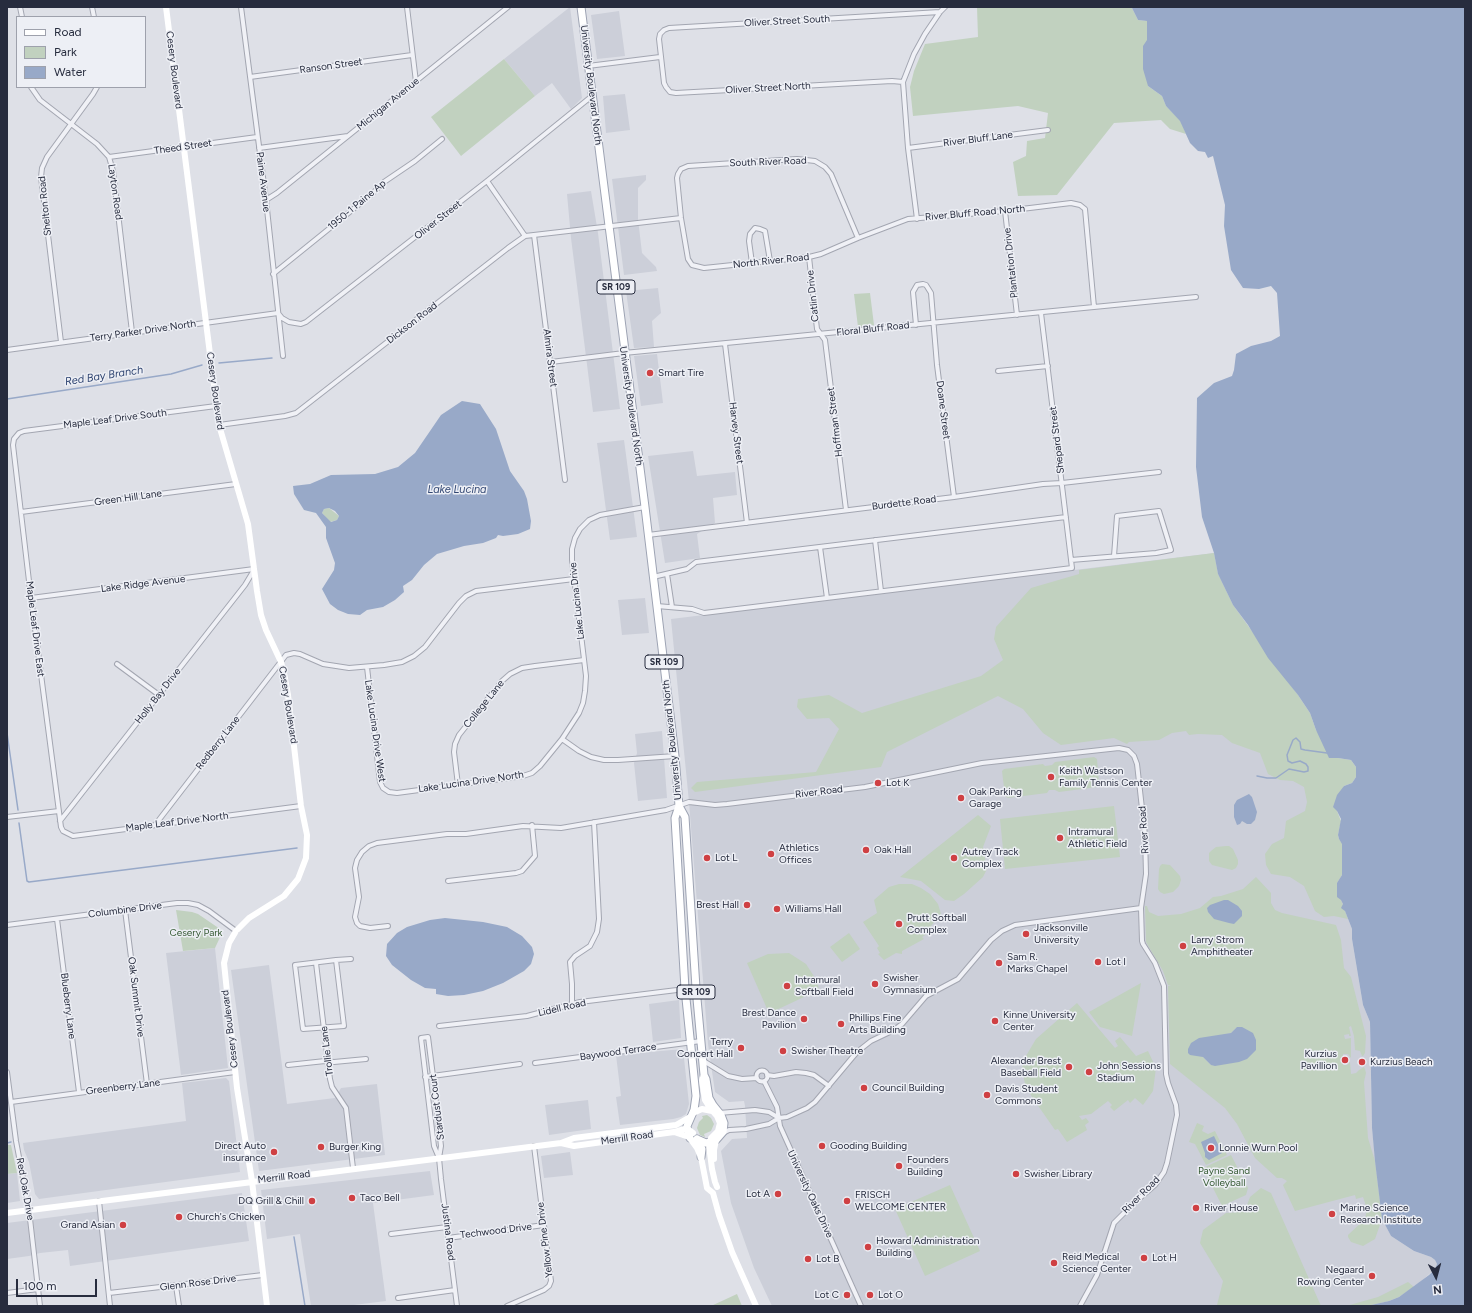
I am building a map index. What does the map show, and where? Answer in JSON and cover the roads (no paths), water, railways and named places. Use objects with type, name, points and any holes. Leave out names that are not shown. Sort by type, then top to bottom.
[{"type":"main road","name":"Cesery Boulevard","points":[[166,7],[219,425],[248,524],[256,591],[261,615],[266,630],[281,662],[288,695],[307,847],[306,858],[298,879],[284,896],[250,918],[236,931],[229,943],[224,963],[235,1072],[252,1181],[267,1306]]},
{"type":"main road","name":"University Boulevard North","points":[[581,7],[624,353],[645,507],[675,756],[679,806],[675,818],[685,989],[696,1096],[698,1100],[694,1113]]},
{"type":"main road","name":"University Boulevard North","points":[[679,806],[685,817],[702,1060],[709,1098],[716,1112],[724,1123],[722,1133]]},
{"type":"main road","points":[[680,904],[690,904]]},
{"type":"main road","points":[[694,1113],[706,1109],[716,1112]]},
{"type":"main road","name":"SR 109","points":[[713,1141],[711,1138],[717,1133],[720,1126],[716,1112]]},
{"type":"main road","name":"Merrill Road","points":[[7,1213],[353,1168],[561,1143],[574,1138],[673,1125],[681,1123],[694,1113]]},
{"type":"main road","name":"SR 109","points":[[692,1135],[692,1123],[698,1114],[694,1113],[688,1124],[692,1135],[702,1149],[701,1157],[707,1188],[713,1193],[717,1210],[732,1252],[756,1306]]},
{"type":"main road","name":"Merrill Road","points":[[561,1143],[574,1146],[674,1132],[692,1135]]},
{"type":"main road","points":[[692,1135],[703,1142],[713,1141],[722,1133]]},
{"type":"main road","points":[[713,1141],[712,1169],[717,1187],[713,1193]]},
{"type":"street","name":"Paine Avenue","points":[[242,7],[266,200],[283,356]]},
{"type":"street","points":[[407,7],[416,82]]},
{"type":"street","name":"Michigan Avenue","points":[[266,200],[416,82],[508,7]]},
{"type":"street","name":"River Bluff Road North","points":[[945,7],[925,34],[914,54],[903,82],[908,148],[917,219],[1071,203],[1080,205],[1085,209],[1094,307]]},
{"type":"street","name":"Oliver Street South","points":[[660,57],[660,34],[669,28],[940,12]]},
{"type":"street","name":"Ranson Street","points":[[250,77],[412,55]]},
{"type":"street","points":[[588,66],[660,57]]},
{"type":"street","name":"Oliver Street North","points":[[660,57],[666,88],[670,92],[676,93],[892,81],[903,82]]},
{"type":"street","name":"Layton Road","points":[[32,88],[40,100],[98,144],[109,157],[113,171],[132,332]]},
{"type":"street","name":"Shelton Road","points":[[61,342],[41,177],[42,168],[47,157],[96,88]]},
{"type":"street","name":"Oliver Street","points":[[278,312],[282,318],[289,322],[301,324],[306,322],[487,181],[592,95]]},
{"type":"street","name":"River Bluff Lane","points":[[908,148],[1048,130]]},
{"type":"street","points":[[259,148],[348,136]]},
{"type":"street","name":"Theed Street","points":[[109,157],[257,137]]},
{"type":"street","name":"1950-1 Paine Ap","points":[[274,274],[372,194],[384,182],[415,161],[442,139]]},
{"type":"street","name":"South River Road","points":[[681,218],[677,178],[681,170],[688,166],[806,160],[816,161],[825,167],[831,174],[858,238]]},
{"type":"street","points":[[487,181],[525,236]]},
{"type":"street","name":"Plantation Drive","points":[[1005,211],[1017,315]]},
{"type":"street","name":"Dickson Road","points":[[219,425],[285,416],[296,413],[525,236],[681,218]]},
{"type":"street","name":"North River Road","points":[[681,218],[688,259],[692,265],[704,268],[809,257],[821,254],[858,238],[908,220],[917,219]]},
{"type":"street","points":[[752,263],[749,241],[750,234],[755,228],[765,231],[770,261]]},
{"type":"street","name":"Almira Street","points":[[534,235],[565,480]]},
{"type":"street","name":"Catlin Drive","points":[[809,257],[816,329],[821,334]]},
{"type":"street","name":"Doane Street","points":[[916,325],[913,292],[917,285],[920,284],[926,286],[931,293],[933,323],[954,497]]},
{"type":"street","name":"Floral Bluff Road","points":[[551,362],[624,353],[1196,297]]},
{"type":"street","name":"Terry Parker Drive North","points":[[7,350],[278,312]]},
{"type":"street","name":"Shepard Street","points":[[881,591],[1072,568],[1041,313]]},
{"type":"street","name":"Hoffman Street","points":[[821,334],[825,340],[846,510]]},
{"type":"street","name":"Harvey Street","points":[[725,344],[747,523]]},
{"type":"street","points":[[998,371],[1048,366]]},
{"type":"street","name":"Maple Leaf Drive South","points":[[15,436],[24,431],[216,406]]},
{"type":"street","name":"Maple Leaf Drive East","points":[[15,436],[13,445],[60,821]]},
{"type":"street","name":"Burdette Road","points":[[648,535],[954,497],[1043,484],[1159,472]]},
{"type":"street","name":"Green Hill Lane","points":[[21,512],[236,484]]},
{"type":"street","name":"Lake Lucina Drive","points":[[562,739],[583,703],[586,676],[574,579],[572,549],[575,538],[580,528],[589,520],[600,515],[645,507]]},
{"type":"street","points":[[1071,560],[1156,553],[1171,550],[1159,511],[1117,516],[1114,556]]},
{"type":"street","points":[[653,577],[687,569],[696,562],[1066,517]]},
{"type":"street","points":[[657,606],[692,609],[704,613],[881,591],[875,540]]},
{"type":"street","points":[[820,547],[827,598]]},
{"type":"street","name":"Lake Ridge Avenue","points":[[31,598],[254,569]]},
{"type":"street","name":"Holly Bay Drive","points":[[60,821],[159,696],[245,584],[254,569]]},
{"type":"street","points":[[668,574],[672,607]]},
{"type":"street","points":[[281,662],[286,655],[294,653],[334,667],[367,667],[402,662],[414,656],[425,647],[458,603],[466,596],[476,591],[574,579]]},
{"type":"street","name":"College Lane","points":[[458,785],[454,744],[459,735],[502,681],[510,674],[522,668],[584,660]]},
{"type":"street","name":"Redberry Lane","points":[[155,825],[281,662]]},
{"type":"street","points":[[117,664],[159,696]]},
{"type":"street","name":"Lake Lucina Drive West","points":[[367,667],[380,782],[383,788],[389,792]]},
{"type":"street","points":[[562,739],[579,751],[591,757],[604,760],[675,756]]},
{"type":"street","name":"Lake Lucina Drive North","points":[[389,792],[397,793],[523,776],[532,773],[540,766],[562,739]]},
{"type":"street","name":"River Road","points":[[388,926],[370,928],[360,926],[356,923],[354,917],[358,897],[355,868],[362,852],[369,846],[377,843],[532,825],[561,828],[666,810],[690,802],[715,805],[727,804],[865,787],[982,763],[1122,748],[1130,752],[1135,758],[1142,799],[1146,870],[1141,908],[1143,944],[1155,962],[1164,986],[1166,1074],[1176,1105],[1174,1132],[1164,1172],[1155,1184],[1114,1223],[1097,1275],[1080,1306]]},
{"type":"street","name":"Maple Leaf Drive North","points":[[60,821],[63,831],[73,836],[302,806]]},
{"type":"street","points":[[7,817],[59,811]]},
{"type":"street","points":[[572,1004],[570,962],[575,956],[590,946],[597,932],[599,919],[594,822]]},
{"type":"street","points":[[448,881],[516,874],[522,871],[536,856],[532,825]]},
{"type":"street","name":"Columbine Drive","points":[[7,925],[177,903],[188,903],[209,911],[236,931]]},
{"type":"street","points":[[722,1133],[729,1130],[759,1127],[769,1124],[778,1118],[786,1117],[807,1108],[815,1102],[863,1047],[902,1024],[926,996],[958,979],[990,940],[1002,931],[1015,925],[1141,908]]},
{"type":"street","name":"Oak Summit Drive","points":[[125,910],[147,1084]]},
{"type":"street","name":"Blueberry Lane","points":[[57,919],[79,1092]]},
{"type":"street","points":[[336,960],[344,1026],[303,1029],[295,965],[316,962],[336,960],[352,959]]},
{"type":"street","name":"Trollie Lane","points":[[316,962],[332,1087],[342,1099],[346,1108],[353,1168]]},
{"type":"street","name":"Lidell Road","points":[[439,1026],[527,1016],[572,1004],[685,989]]},
{"type":"street","name":"Stardust Court","points":[[428,1037],[441,1146],[439,1158],[434,1146],[421,1038],[428,1037]]},
{"type":"street","name":"Baywood Terrace","points":[[535,1063],[701,1041]]},
{"type":"street","points":[[288,1065],[366,1059]]},
{"type":"street","points":[[702,1060],[728,1076],[742,1079],[757,1078],[759,1081],[764,1081],[767,1075]]},
{"type":"street","points":[[425,1077],[520,1064]]},
{"type":"street","points":[[757,1078],[757,1074],[761,1070],[766,1072],[767,1075],[774,1076],[796,1072],[806,1073],[814,1075],[829,1086]]},
{"type":"street","name":"Red Oak Drive","points":[[7,1072],[16,1141],[29,1210],[40,1306]]},
{"type":"street","name":"Greenberry Lane","points":[[11,1102],[235,1072]]},
{"type":"street","name":"University Oaks Drive","points":[[764,1081],[777,1107],[780,1126],[861,1306]]},
{"type":"street","points":[[716,1112],[755,1110],[769,1112],[778,1118]]},
{"type":"street","name":"Yellow Pine Drive","points":[[507,1306],[544,1290],[549,1286],[551,1276],[534,1146]]},
{"type":"street","name":"Justina Road","points":[[439,1158],[457,1306]]},
{"type":"street","points":[[99,1201],[110,1306]]},
{"type":"street","name":"Techwood Drive","points":[[448,1238],[544,1225]]},
{"type":"street","name":"Techwood Drive","points":[[390,1234],[447,1227]]},
{"type":"street","name":"Glenn Rose Drive","points":[[109,1293],[263,1275]]},
{"type":"street","points":[[176,1286],[179,1306]]},
{"type":"street","points":[[7,1293],[38,1289]]},
{"type":"street","points":[[398,1298],[455,1290]]},
{"type":"water","points":[[1465,7],[1465,1306],[1367,1306],[1399,1297],[1429,1275],[1435,1269],[1437,1264],[1431,1257],[1414,1251],[1391,1236],[1382,1219],[1372,1128],[1370,1022],[1363,1005],[1352,939],[1352,929],[1345,911],[1341,908],[1343,904],[1337,897],[1337,883],[1342,875],[1342,844],[1338,835],[1341,819],[1333,807],[1337,795],[1344,786],[1352,783],[1356,777],[1356,767],[1351,760],[1329,758],[1310,713],[1298,695],[1268,658],[1248,625],[1233,605],[1218,574],[1214,553],[1202,517],[1196,467],[1197,398],[1214,383],[1232,376],[1236,354],[1251,346],[1271,341],[1280,336],[1277,293],[1271,286],[1259,289],[1243,288],[1231,270],[1224,226],[1225,205],[1213,156],[1208,158],[1205,152],[1198,151],[1190,143],[1180,121],[1166,106],[1162,96],[1148,86],[1143,69],[1143,46],[1147,40],[1147,21],[1138,20],[1132,8]]},
{"type":"water","name":"Lake Lucina","points":[[462,401],[480,404],[496,429],[510,471],[524,491],[531,521],[530,529],[518,534],[503,536],[498,535],[496,538],[483,543],[464,546],[437,554],[424,565],[412,580],[403,586],[404,592],[395,600],[383,607],[367,610],[360,615],[348,614],[338,610],[330,604],[322,589],[334,570],[335,563],[326,538],[326,527],[316,513],[304,510],[294,494],[293,486],[310,484],[331,475],[375,474],[398,467],[415,453],[441,415]],"holes":[[[329,508],[335,511],[339,516],[337,520],[331,522],[322,513],[324,509]]]},
{"type":"water","points":[[1249,794],[1252,797],[1257,812],[1255,820],[1251,824],[1247,824],[1242,821],[1237,825],[1234,817],[1234,805],[1237,800]]},
{"type":"water","points":[[1228,900],[1238,906],[1242,911],[1242,916],[1234,924],[1214,919],[1208,912],[1207,908],[1210,905]]},
{"type":"water","points":[[445,918],[483,922],[507,927],[522,936],[532,947],[534,954],[531,964],[524,971],[503,983],[483,991],[464,995],[448,996],[436,994],[436,989],[425,988],[411,980],[392,965],[386,956],[387,944],[397,933],[407,927],[430,920]]},
{"type":"water","points":[[1237,1027],[1242,1027],[1253,1033],[1256,1040],[1256,1050],[1247,1059],[1239,1062],[1215,1066],[1211,1065],[1203,1057],[1190,1055],[1188,1053],[1191,1043],[1199,1038],[1231,1033]]},
{"type":"water","name":"Lonnie Wurn Pool","points":[[1214,1136],[1222,1153],[1209,1160],[1205,1157],[1201,1142]]},
{"type":"waterway","points":[[219,363],[272,358]]},
{"type":"waterway","name":"Red Bay Branch","points":[[7,399],[171,374],[202,365]]},
{"type":"waterway","points":[[7,733],[18,810]]},
{"type":"waterway","points":[[1257,776],[1276,778],[1289,769],[1304,772],[1308,771],[1306,764],[1300,761],[1292,763],[1288,761],[1287,755],[1293,740],[1296,738],[1300,742],[1301,749],[1327,753]]},
{"type":"waterway","points":[[19,823],[27,881],[29,882],[297,848]]},
{"type":"waterway","points":[[7,1143],[11,1142]]},
{"type":"waterway","points":[[294,1237],[305,1306]]},
{"type":"place","name":"Smart Tire","points":[[650,373]]},
{"type":"place","name":"Keith Wastson Family Tennis Center","points":[[1051,777]]},
{"type":"place","name":"Lot K","points":[[878,783]]},
{"type":"place","name":"Oak Parking Garage","points":[[961,798]]},
{"type":"place","name":"Intramural Athletic Field","points":[[1060,838]]},
{"type":"place","name":"Oak Hall","points":[[866,850]]},
{"type":"place","name":"Athletics Offices","points":[[771,854]]},
{"type":"place","name":"Lot L","points":[[707,858]]},
{"type":"place","name":"Autrey Track Complex","points":[[954,858]]},
{"type":"place","name":"Brest Hall","points":[[747,905]]},
{"type":"place","name":"Williams Hall","points":[[777,909]]},
{"type":"place","name":"Prutt Softball Complex","points":[[899,924]]},
{"type":"place","name":"Jacksonville University","points":[[1026,934]]},
{"type":"place","name":"Larry Strom Amphitheater","points":[[1183,946]]},
{"type":"place","name":"Lot I","points":[[1098,962]]},
{"type":"place","name":"Sam R. Marks Chapel","points":[[999,963]]},
{"type":"place","name":"Swisher Gymnasium","points":[[875,984]]},
{"type":"place","name":"Intramural Softball Field","points":[[787,986]]},
{"type":"place","name":"Brest Dance Pavilion","points":[[804,1019]]},
{"type":"place","name":"Kinne University Center","points":[[995,1021]]},
{"type":"place","name":"Phillips Fine Arts Building","points":[[841,1024]]},
{"type":"place","name":"Terry Concert Hall","points":[[741,1048]]},
{"type":"place","name":"Swisher Theatre","points":[[783,1051]]},
{"type":"place","name":"Kurzius Pavillion","points":[[1345,1060]]},
{"type":"place","name":"Kurzius Beach","points":[[1362,1062]]},
{"type":"place","name":"Alexander Brest Baseball Field","points":[[1069,1067]]},
{"type":"place","name":"John Sessions Stadium","points":[[1089,1072]]},
{"type":"place","name":"Council Building","points":[[864,1088]]},
{"type":"place","name":"Davis Student Commons","points":[[987,1095]]},
{"type":"place","name":"Gooding Building","points":[[822,1146]]},
{"type":"place","name":"Burger King","points":[[321,1147]]},
{"type":"place","name":"Lonnie Wurn Pool","points":[[1211,1148]]},
{"type":"place","name":"Direct Auto insurance","points":[[274,1152]]},
{"type":"place","name":"Founders Building","points":[[899,1166]]},
{"type":"place","name":"Swisher Library","points":[[1016,1174]]},
{"type":"place","name":"Lot A","points":[[778,1194]]},
{"type":"place","name":"Taco Bell","points":[[352,1198]]},
{"type":"place","name":"DQ Grill & Chill","points":[[312,1201]]},
{"type":"place","name":"FRISCH WELCOME CENTER","points":[[847,1201]]},
{"type":"place","name":"River House","points":[[1196,1208]]},
{"type":"place","name":"Marine Science Research Institute","points":[[1332,1214]]},
{"type":"place","name":"Church's Chicken","points":[[179,1217]]},
{"type":"place","name":"Grand Asian","points":[[123,1225]]},
{"type":"place","name":"Howard Administration Building","points":[[868,1247]]},
{"type":"place","name":"Lot H","points":[[1144,1258]]},
{"type":"place","name":"Lot B","points":[[808,1259]]},
{"type":"place","name":"Reid Medical Science Center","points":[[1054,1263]]},
{"type":"place","name":"Negaard Rowing Center","points":[[1372,1276]]},
{"type":"place","name":"Lot C","points":[[847,1295]]},
{"type":"place","name":"Lot O","points":[[870,1295]]},
{"type":"park label","name":"Cesery Park","points":[[196,933]]},
{"type":"park label","name":"Payne Sand Volleyball","points":[[1224,1176]]}]
